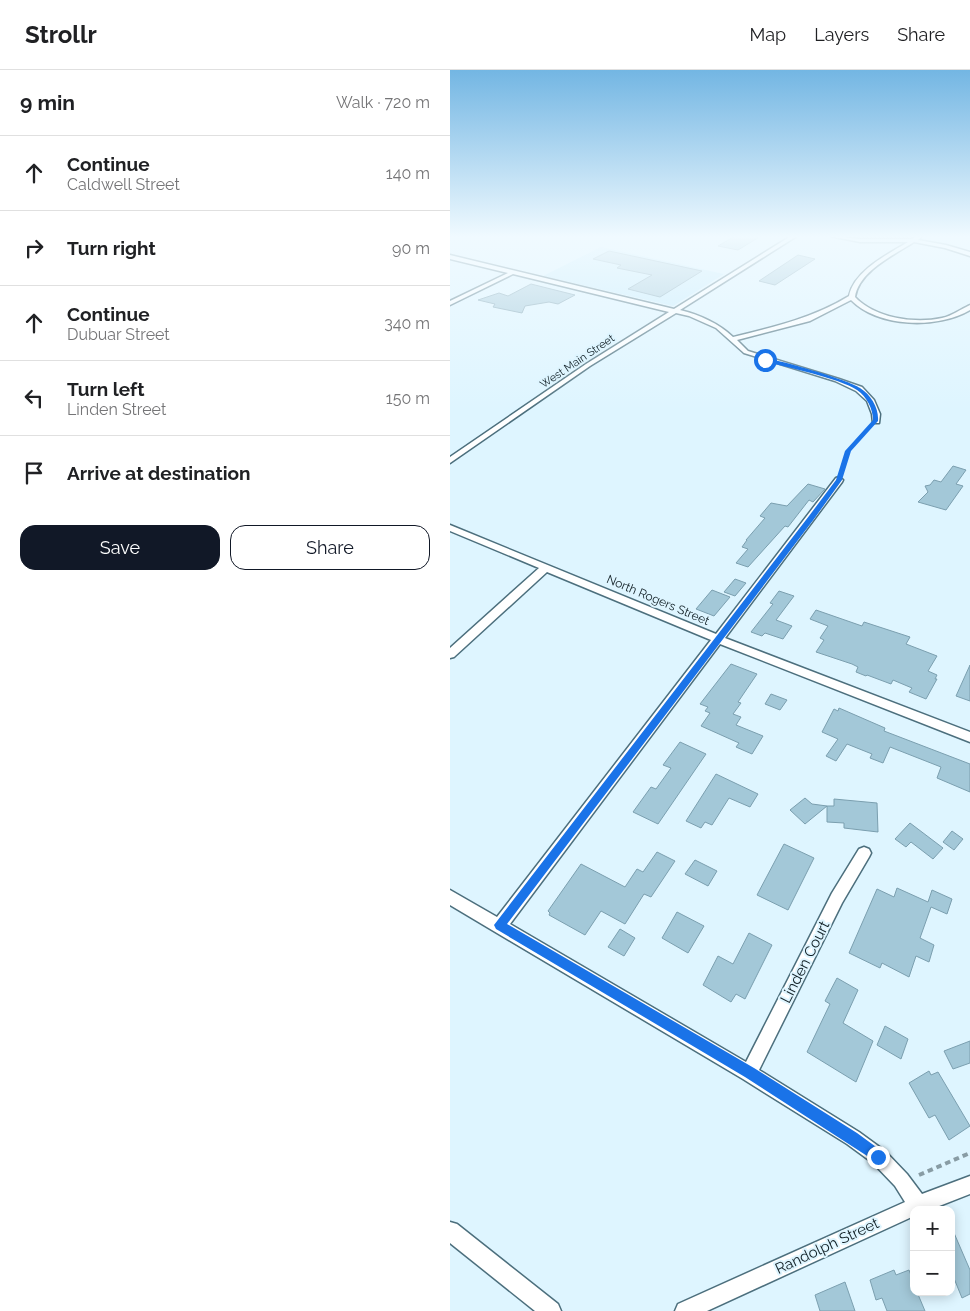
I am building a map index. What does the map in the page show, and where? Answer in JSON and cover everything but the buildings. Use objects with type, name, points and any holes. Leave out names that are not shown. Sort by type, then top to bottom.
[{"type":"street","points":[[450,303],[468,294]]},
{"type":"street","points":[[604,294],[691,315],[713,324],[739,348],[758,357],[837,380],[859,389],[870,400],[876,414],[876,421]]},
{"type":"street","name":"West Main Street","points":[[450,461],[588,365],[702,294]]},
{"type":"street","points":[[852,294],[852,297],[857,303],[871,312],[910,320],[940,320],[970,308]]},
{"type":"street","points":[[731,340],[802,323],[852,297]]},
{"type":"street","points":[[500,925],[839,480]]},
{"type":"street","name":"North Rogers Street","points":[[450,528],[718,639],[970,737]]},
{"type":"street","points":[[450,654],[546,567]]},
{"type":"street","name":"Linden Court","points":[[750,1073],[837,898],[864,853]]},
{"type":"street","points":[[450,897],[750,1073],[852,1138],[878,1157],[901,1180],[918,1205]]},
{"type":"street","name":"Randolph Street","points":[[685,1311],[918,1205],[970,1185]]},
{"type":"street","points":[[450,1231],[551,1311]]},
{"type":"path","points":[[839,480],[848,451],[876,421]]},
{"type":"path","points":[[919,1175],[970,1153]]},
{"type":"shaded area","points":[[621,294],[692,294],[673,306]]},
{"type":"route","points":[[765,360],[837,380],[859,389],[870,400],[876,414],[876,421],[848,451],[841,468],[839,480],[811,518],[500,925],[750,1073],[852,1138],[878,1157]]}]
